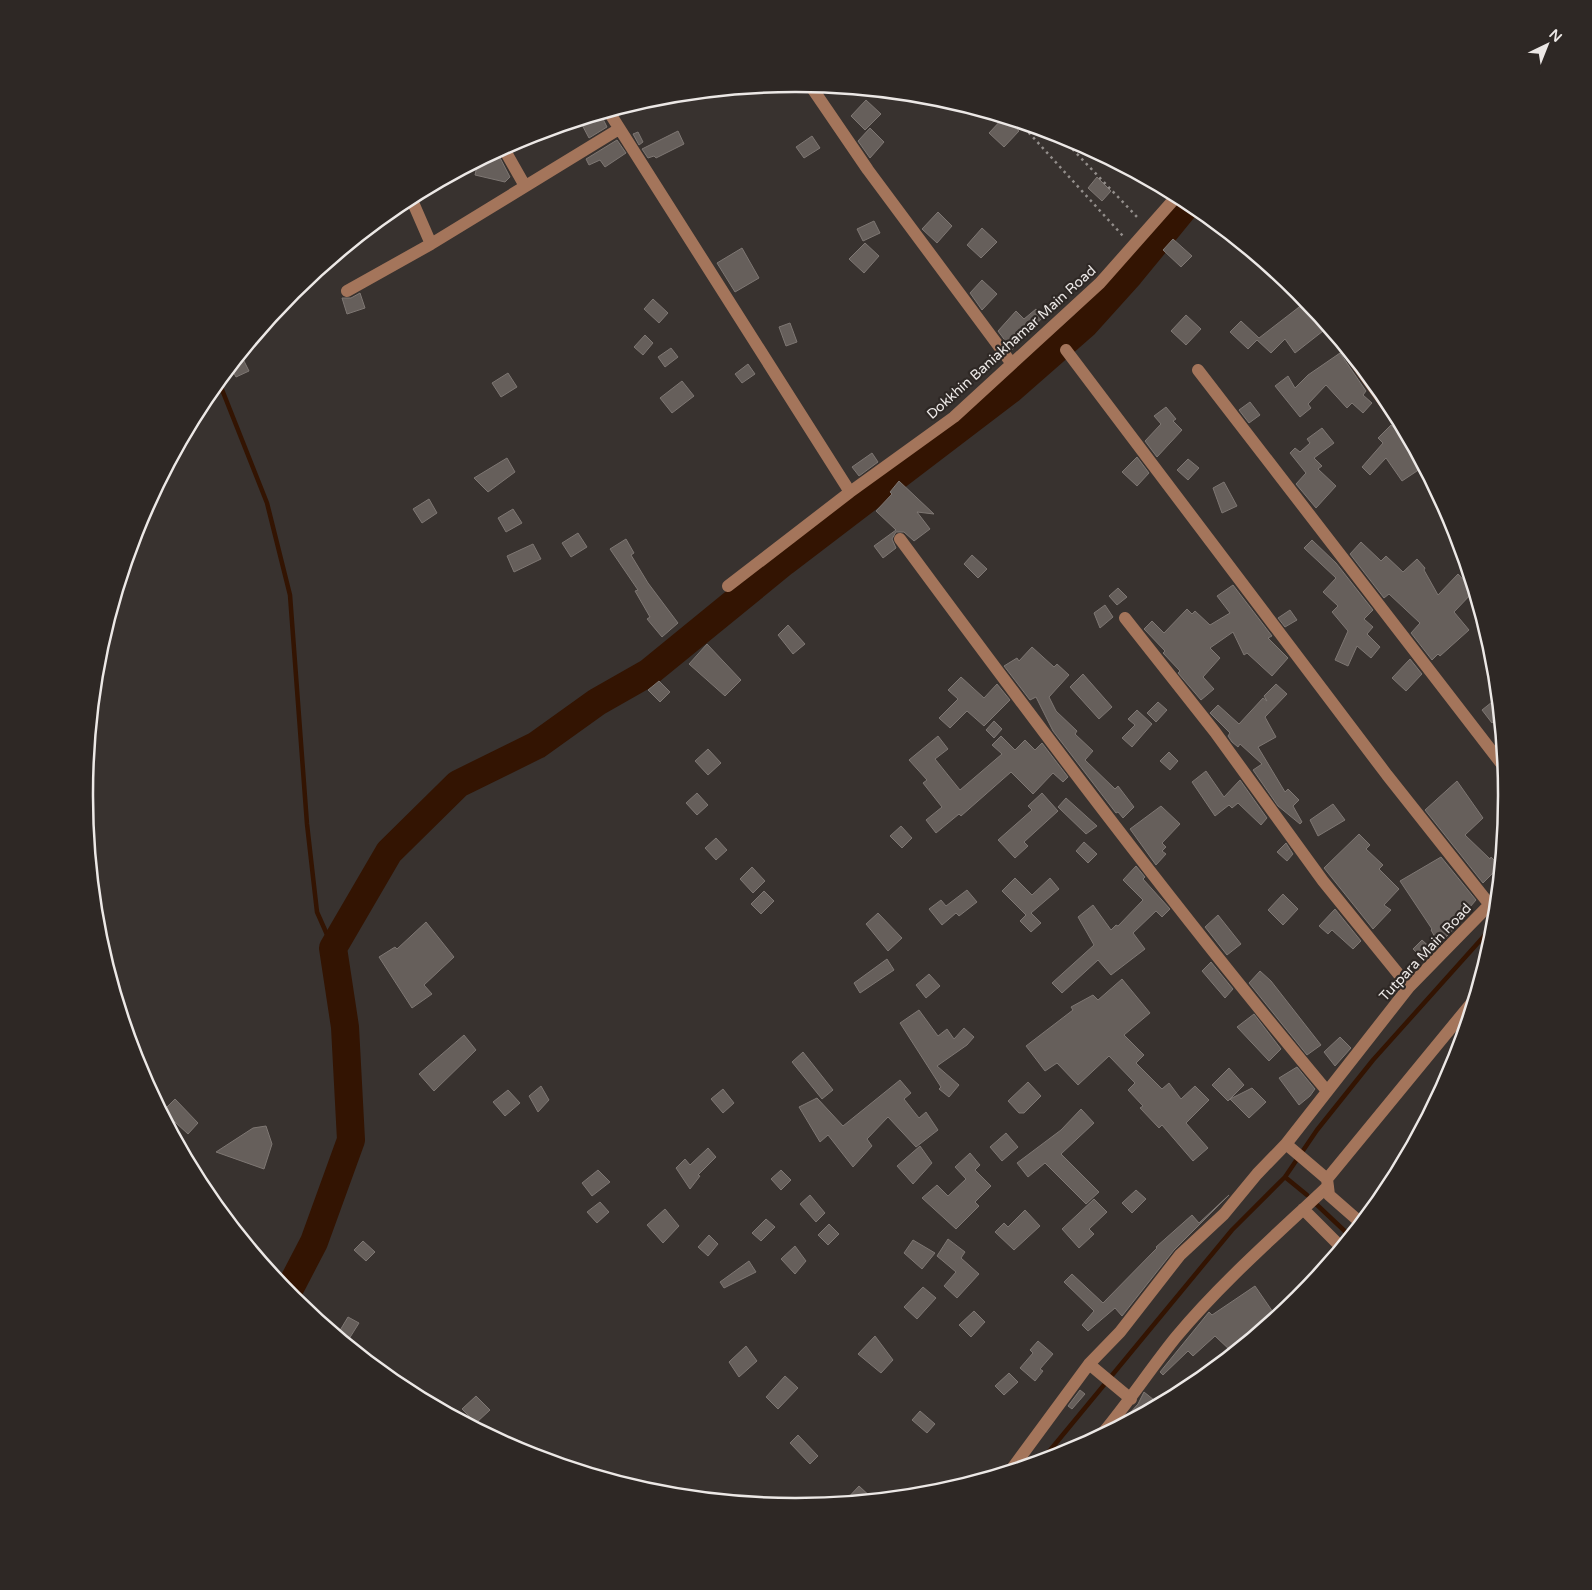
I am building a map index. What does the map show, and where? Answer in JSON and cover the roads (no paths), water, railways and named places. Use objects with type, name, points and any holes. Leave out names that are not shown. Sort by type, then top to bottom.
[{"type":"street","points":[[815,93],[868,170],[1012,364]]},
{"type":"street","points":[[612,117],[850,492]]},
{"type":"street","points":[[348,291],[431,244],[619,129]]},
{"type":"street","points":[[507,155],[525,186]]},
{"type":"street","name":"Dokkhin Baniakhamar Main Road","points":[[728,586],[850,492],[954,417],[1100,283],[1171,202]]},
{"type":"street","points":[[414,206],[431,244]]},
{"type":"street","points":[[1066,350],[1387,775],[1490,897]]},
{"type":"street","points":[[1198,370],[1497,757]]},
{"type":"street","points":[[900,539],[1138,856],[1246,995],[1327,1091]]},
{"type":"street","points":[[1125,618],[1215,732],[1323,881],[1409,987]]},
{"type":"street","name":"Tutpara Main Road","points":[[1017,1462],[1089,1364],[1120,1332],[1180,1255],[1224,1214],[1256,1174],[1286,1144],[1409,987],[1489,906]]},
{"type":"street","points":[[1112,1423],[1176,1337],[1239,1269],[1304,1209],[1327,1183],[1464,1013]]},
{"type":"street","points":[[1286,1144],[1327,1183],[1329,1195],[1356,1219]]},
{"type":"street","points":[[1304,1209],[1337,1243]]},
{"type":"street","points":[[1089,1364],[1131,1399]]},
{"type":"waterway","points":[[292,1284],[314,1242],[351,1140],[345,1027],[333,948],[389,852],[458,784],[537,745],[597,702],[648,673],[784,562],[1011,389],[1084,325],[1130,274],[1183,209]]},
{"type":"waterway","points":[[222,390],[267,503],[290,595],[307,824],[317,912],[333,948]]},
{"type":"waterway","points":[[1051,1449],[1232,1230],[1285,1177],[1317,1130],[1373,1060],[1484,936]]},
{"type":"waterway","points":[[1285,1177],[1307,1195]]},
{"type":"waterway","points":[[1316,1204],[1346,1232]]}]
